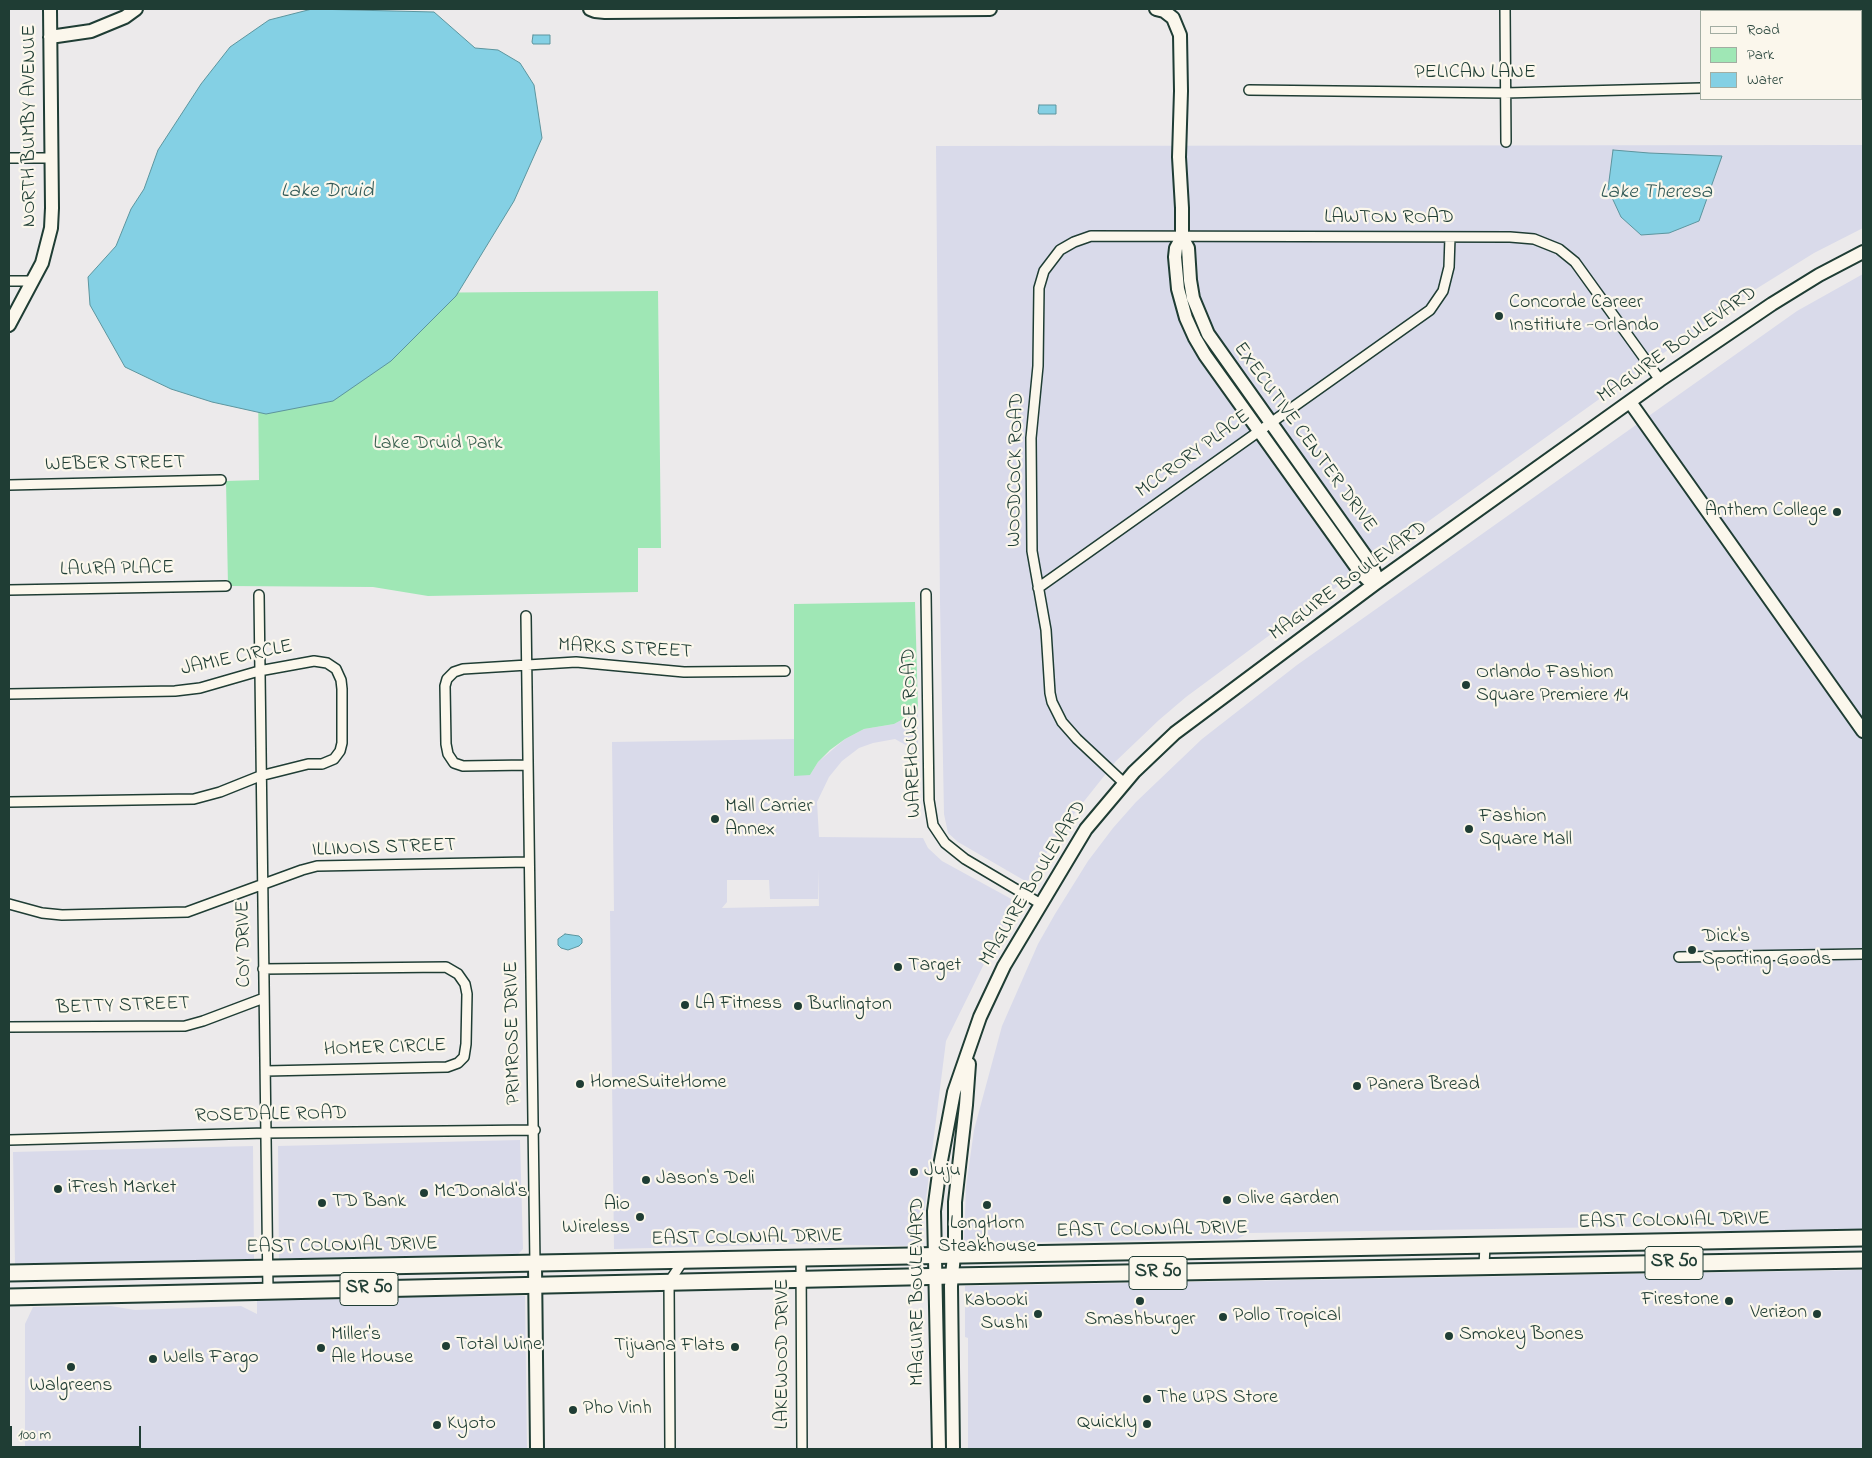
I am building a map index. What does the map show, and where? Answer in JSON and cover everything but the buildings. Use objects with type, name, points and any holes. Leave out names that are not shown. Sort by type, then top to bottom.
[{"type":"highway","name":"EAST COLONIAL DRIVE","points":[[9,1273],[1863,1238]]},
{"type":"highway","points":[[1251,1271],[1268,1259],[1317,1256],[1330,1247]]},
{"type":"highway","points":[[1114,1273],[1127,1264],[1238,1262],[1256,1249]]},
{"type":"highway","name":"EAST COLONIAL DRIVE","points":[[9,1298],[936,1276],[1863,1260]]},
{"type":"street","name":"NORTH BUMBY AVENUE","points":[[9,325],[42,263],[51,228],[50,9]]},
{"type":"street","points":[[50,37],[91,31],[125,17],[136,9]]},
{"type":"street","points":[[590,9],[605,12],[990,9]]},
{"type":"street","name":"EXECUTIVE CENTER DRIVE","points":[[1156,9],[1164,11],[1173,18],[1180,35],[1179,157],[1182,237],[1176,248],[1176,277],[1179,296],[1189,325],[1205,355],[1265,427],[1360,572],[1376,584]]},
{"type":"street","points":[[1505,9],[1506,142]]},
{"type":"street","name":"PELICAN LANE","points":[[1249,90],[1506,93],[1700,88]]},
{"type":"street","points":[[9,158],[52,158]]},
{"type":"street","name":"LAWTON ROAD","points":[[1056,254],[1069,244],[1091,236],[1527,238],[1547,243],[1565,253],[1586,276],[1660,380]]},
{"type":"street","name":"MCCRORY PLACE","points":[[1038,588],[1430,310],[1444,291],[1449,267],[1450,237]]},
{"type":"street","name":"MAGUIRE BOULEVARD","points":[[939,1449],[934,1211],[940,1166],[954,1092],[980,1017],[1004,966],[1086,829],[1124,783],[1175,733],[1376,584],[1660,380],[1772,304],[1863,252]]},
{"type":"street","name":"WOODCOCK ROAD","points":[[1056,254],[1044,271],[1039,294],[1038,355],[1031,438],[1030,498],[1032,551],[1046,630],[1050,692],[1052,702],[1062,722],[1077,739],[1124,783]]},
{"type":"street","points":[[9,281],[33,281]]},
{"type":"street","points":[[1630,402],[1863,731]]},
{"type":"street","name":"WEBER STREET","points":[[9,485],[222,480]]},
{"type":"street","name":"LAURA PLACE","points":[[9,590],[226,586]]},
{"type":"street","name":"COY DRIVE","points":[[258,594],[268,1292]]},
{"type":"street","name":"WAREHOUSE ROAD","points":[[926,594],[929,800],[933,825],[945,843],[965,859],[1041,904]]},
{"type":"street","name":"PRIMROSE DRIVE","points":[[526,616],[537,1449]]},
{"type":"street","name":"JAMIE CIRCLE","points":[[9,694],[175,691],[200,688],[259,671],[314,661],[327,663],[336,669],[341,680],[342,743],[340,751],[334,759],[322,764],[308,764],[260,776]]},
{"type":"street","name":"MARKS STREET","points":[[528,765],[463,766],[454,763],[448,754],[446,744],[445,686],[447,678],[454,672],[463,669],[576,662],[684,672],[786,671]]},
{"type":"street","points":[[9,802],[194,799],[220,792],[260,776]]},
{"type":"street","name":"ILLINOIS STREET","points":[[9,904],[42,913],[62,915],[187,912],[317,866],[529,862]]},
{"type":"street","points":[[1679,957],[1863,954]]},
{"type":"street","name":"HOMER CIRCLE","points":[[263,969],[446,968],[458,974],[465,984],[467,994],[464,1056],[458,1063],[447,1068],[266,1071]]},
{"type":"street","name":"BETTY STREET","points":[[9,1028],[185,1026],[264,998]]},
{"type":"street","name":"MAGUIRE BOULEVARD","points":[[953,1449],[952,1276],[955,1202],[966,1105],[969,1049]]},
{"type":"street","name":"ROSEDALE ROAD","points":[[9,1140],[266,1133],[534,1130]]},
{"type":"street","points":[[1484,1266],[1485,1245]]},
{"type":"street","name":"LAKEWOOD DRIVE","points":[[801,1259],[802,1449]]},
{"type":"street","points":[[670,1449],[669,1282],[683,1261]]},
{"type":"shaded area","points":[[1863,145],[1863,228],[1814,253],[1735,302],[1282,626],[1186,697],[1116,761],[1066,824],[1027,882],[958,842],[948,833],[944,814],[940,602],[936,146]]},
{"type":"shaded area","points":[[1863,274],[1863,1228],[1860,1230],[1738,1232],[1673,1226],[1249,1233],[1237,1239],[964,1243],[966,1187],[974,1130],[1002,1026],[1038,944],[1055,914],[1088,861],[1136,802],[1202,739],[1297,665],[1797,311]]},
{"type":"shaded area","points":[[918,711],[918,752],[895,739],[859,748],[842,761],[829,777],[817,802],[819,837],[923,838],[928,848],[942,861],[1015,901],[946,1041],[920,1246],[796,1244],[614,1249],[610,911],[614,911],[612,742],[794,739],[794,775],[810,775],[818,762],[845,739],[864,729],[894,724]],"holes":[[[818,869],[819,906],[722,908],[727,902],[727,880],[769,880],[770,899],[818,899]]]},
{"type":"shaded area","points":[[520,1140],[523,1249],[518,1254],[279,1259],[278,1146]]},
{"type":"shaded area","points":[[253,1146],[254,1259],[15,1264],[13,1152]]},
{"type":"shaded area","points":[[1863,1270],[1863,1449],[968,1449],[968,1338],[965,1337],[965,1286]]},
{"type":"shaded area","points":[[525,1296],[527,1449],[25,1449],[25,1324],[33,1307],[111,1306],[135,1310],[241,1306],[257,1314],[257,1299]]},
{"type":"green space","name":"Lake Druid Park","points":[[658,291],[661,548],[638,548],[638,592],[428,596],[373,587],[228,586],[226,481],[259,480],[257,294]]},
{"type":"green space","points":[[915,602],[918,711],[894,724],[864,729],[830,750],[818,762],[810,775],[794,776],[794,604]]},
{"type":"water","name":"Lake Druid","points":[[312,9],[434,12],[475,48],[498,50],[520,63],[534,85],[542,138],[514,201],[456,296],[391,361],[333,401],[266,414],[212,402],[171,389],[125,367],[90,305],[88,277],[116,246],[131,209],[144,189],[158,150],[201,84],[230,47],[269,20]]},
{"type":"water","points":[[533,35],[550,35],[550,44],[533,44]]},
{"type":"water","points":[[1039,105],[1056,105],[1056,114],[1039,114]]},
{"type":"water","name":"Lake Theresa","points":[[1613,150],[1722,156],[1699,221],[1669,233],[1641,235],[1621,217],[1608,189]]},
{"type":"water","points":[[565,934],[579,936],[582,939],[582,943],[568,950],[561,948],[558,945],[558,939]]},
{"type":"place","name":"Concorde Career Institiute -Orlando","points":[[1499,316]]},
{"type":"place","name":"Anthem College","points":[[1837,512]]},
{"type":"place","name":"Orlando Fashion Square Premiere 14","points":[[1466,685]]},
{"type":"place","name":"Mall Carrier Annex","points":[[715,819]]},
{"type":"place","name":"Fashion Square Mall","points":[[1469,829]]},
{"type":"place","name":"Dick's Sporting Goods","points":[[1692,950]]},
{"type":"place","name":"Target","points":[[898,967]]},
{"type":"place","name":"LA Fitness","points":[[685,1005]]},
{"type":"place","name":"Burlington","points":[[798,1006]]},
{"type":"place","name":"HomeSuiteHome","points":[[580,1084]]},
{"type":"place","name":"Panera Bread","points":[[1357,1086]]},
{"type":"place","name":"Juju","points":[[914,1172]]},
{"type":"place","name":"Jason's Deli","points":[[646,1180]]},
{"type":"place","name":"iFresh Market","points":[[58,1189]]},
{"type":"place","name":"McDonald's","points":[[424,1193]]},
{"type":"place","name":"Olive Garden","points":[[1227,1200]]},
{"type":"place","name":"TD Bank","points":[[322,1203]]},
{"type":"place","name":"LongHorn Steakhouse","points":[[987,1205]]},
{"type":"place","name":"Aio Wireless","points":[[640,1217]]},
{"type":"place","name":"Smashburger","points":[[1140,1301]]},
{"type":"place","name":"Firestone","points":[[1729,1301]]},
{"type":"place","name":"Kabooki Sushi","points":[[1038,1314]]},
{"type":"place","name":"Verizon","points":[[1817,1314]]},
{"type":"place","name":"Pollo Tropical","points":[[1223,1317]]},
{"type":"place","name":"Smokey Bones","points":[[1449,1336]]},
{"type":"place","name":"Total Wine","points":[[446,1346]]},
{"type":"place","name":"Tijuana Flats","points":[[735,1347]]},
{"type":"place","name":"Miller's Ale House","points":[[321,1348]]},
{"type":"place","name":"Wells Fargo","points":[[153,1359]]},
{"type":"place","name":"Walgreens","points":[[71,1367]]},
{"type":"place","name":"The UPS Store","points":[[1147,1399]]},
{"type":"place","name":"Pho Vinh","points":[[573,1410]]},
{"type":"place","name":"Quickly","points":[[1147,1424]]},
{"type":"place","name":"Kyoto","points":[[437,1425]]}]
